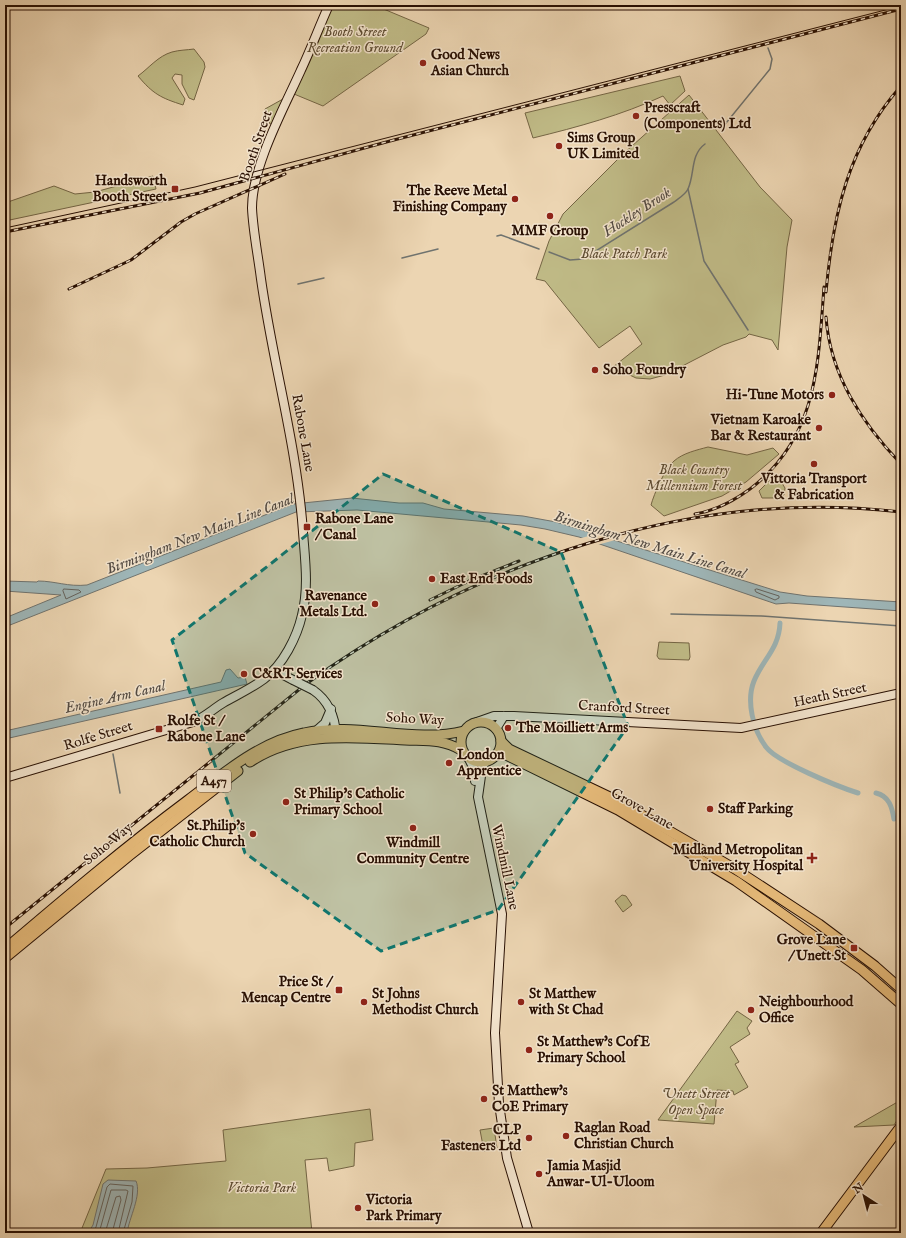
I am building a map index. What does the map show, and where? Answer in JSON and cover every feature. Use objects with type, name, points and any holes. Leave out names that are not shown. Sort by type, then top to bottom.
[{"type":"main road","name":"Booth Street","points":[[279,376],[265,306],[255,240],[252,208],[254,191],[276,122],[329,5]]},
{"type":"main road","name":"Rabone Lane","points":[[274,670],[288,648],[302,615],[306,592],[306,561],[298,471],[279,376]]},
{"type":"main road","points":[[274,670],[313,690],[324,698],[331,708],[336,732]]},
{"type":"main road","name":"Rolfe Street","points":[[5,778],[199,719],[265,678],[274,670]]},
{"type":"main road","name":"Heath Street","points":[[741,728],[901,693]]},
{"type":"main road","points":[[316,731],[325,723],[331,708]]},
{"type":"main road","points":[[496,729],[504,716]]},
{"type":"main road","name":"Cranford Street","points":[[477,722],[504,716],[741,728]]},
{"type":"main road","points":[[477,722],[488,723],[496,729],[501,741],[499,752],[485,762],[476,762],[469,759],[462,750],[460,743],[464,731],[471,724],[477,722]]},
{"type":"main road","name":"Soho Way","points":[[5,949],[153,826],[226,771],[276,740],[316,731],[441,735],[464,731]]},
{"type":"main road","name":"Soho Way","points":[[5,958],[179,816],[252,761],[275,748],[336,732],[445,742],[462,750]]},
{"type":"main road","name":"Grove Lane","points":[[501,741],[509,749],[622,803],[728,865],[819,924],[866,959],[901,989]]},
{"type":"main road","name":"Grove Lane","points":[[495,756],[504,754],[618,810],[762,898],[862,970],[901,1004]]},
{"type":"main road","name":"Windmill Lane","points":[[469,759],[475,771],[481,816],[500,894],[502,914],[495,1033],[499,1091],[519,1200],[529,1233]]},
{"type":"main road","name":"Windmill Lane","points":[[478,791],[482,768],[485,762]]},
{"type":"main road","points":[[862,970],[866,959]]},
{"type":"main road","points":[[821,1233],[901,1126]]},
{"type":"highlighted area","points":[[383,474],[561,552],[628,726],[498,910],[381,951],[245,853],[172,640]]},
{"type":"green space","name":"Booth Street Recreation Ground","points":[[332,5],[374,5],[429,28],[426,34],[323,106],[294,94]]},
{"type":"green space","points":[[194,49],[204,62],[205,67],[194,100],[189,98],[182,84],[182,75],[175,74],[172,78],[185,99],[183,105],[158,95],[138,76],[158,59],[167,54]]},
{"type":"green space","points":[[680,76],[685,91],[670,105],[663,96],[600,120],[533,138],[525,113]]},
{"type":"green space","name":"Black Patch Park","points":[[689,95],[760,187],[792,220],[787,247],[778,350],[772,340],[749,334],[746,337],[723,345],[665,375],[650,379],[636,378],[613,367],[642,344],[630,326],[599,348],[545,281],[536,279],[549,241],[563,214],[623,154]]},
{"type":"green space","points":[[283,99],[272,124],[270,124],[265,109]]},
{"type":"green space","points":[[153,176],[156,189],[5,221],[5,203],[54,186],[75,194],[95,192]]},
{"type":"green space","name":"Black Country Millennium Forest","points":[[708,447],[747,455],[773,448],[779,454],[746,482],[722,496],[664,516],[651,505],[657,488],[667,469],[674,461],[682,456]]},
{"type":"green space","points":[[780,480],[785,488],[784,495],[775,498],[762,498],[759,491],[769,481]]},
{"type":"green space","points":[[659,642],[689,643],[689,660],[659,659],[657,656]]},
{"type":"green space","points":[[622,895],[626,896],[632,905],[623,912],[615,901]]},
{"type":"green space","name":"Unett Street Open Space","points":[[737,1011],[752,1021],[747,1028],[750,1034],[730,1047],[739,1062],[735,1064],[748,1087],[734,1095],[733,1091],[717,1090],[714,1124],[658,1120]]},
{"type":"green space","points":[[901,1100],[901,1114],[894,1125],[854,1127]]},
{"type":"green space","name":"Victoria Park","points":[[370,1109],[373,1140],[355,1143],[354,1166],[329,1171],[327,1158],[305,1160],[312,1233],[80,1233],[106,1169],[147,1168],[226,1161],[223,1130]]},
{"type":"green space","points":[[494,1128],[497,1148],[484,1151],[480,1130]]},
{"type":"water","points":[[352,498],[399,503],[423,503],[444,509],[523,516],[556,522],[780,592],[807,596],[901,602],[901,611],[789,603],[776,604],[579,537],[545,529],[521,525],[357,510],[296,512],[5,627],[5,618],[61,595],[5,591],[5,581],[44,581],[74,585],[87,585],[293,504]]},
{"type":"water","name":"Engine Arm Canal","points":[[230,669],[238,678],[245,677],[247,684],[5,739],[5,731],[221,682],[226,670]]},
{"type":"water","points":[[108,1180],[136,1181],[136,1200],[127,1233],[88,1233],[93,1225],[103,1184]]},
{"type":"pier","points":[[599,533],[619,539],[597,545],[578,539]]},
{"type":"waterway","name":"Hockley Brook","points":[[722,128],[770,69],[772,59],[768,48]]},
{"type":"waterway","name":"Hockley Brook","points":[[549,252],[570,260],[583,259],[674,202],[687,191],[695,159],[700,148],[705,144]]},
{"type":"waterway","points":[[688,189],[704,261],[748,330]]},
{"type":"waterway","name":"Hockley Brook","points":[[497,236],[501,235],[539,249]]},
{"type":"waterway","name":"Hockley Brook","points":[[402,258],[438,249]]},
{"type":"waterway","name":"Hockley Brook","points":[[298,284],[324,278]]},
{"type":"waterway","points":[[671,614],[762,616],[901,626]]},
{"type":"waterway","points":[[780,623],[777,640],[758,673],[752,689],[752,715],[761,740],[772,753],[782,760],[823,780],[858,793]]},
{"type":"waterway","points":[[113,754],[120,793]]},
{"type":"waterway","points":[[876,793],[887,799],[891,806],[894,819]]},
{"type":"tram line","points":[[5,228],[195,187],[901,6]]},
{"type":"railway","points":[[5,232],[200,193],[390,141],[901,9]]},
{"type":"railway","points":[[826,292],[833,235],[846,182],[868,133],[883,109],[901,86]]},
{"type":"railway","points":[[69,289],[131,260],[181,222],[195,214],[285,174]]},
{"type":"railway","points":[[695,514],[702,513],[724,504],[750,489],[772,469],[789,446],[802,423],[810,398],[816,371],[824,287]]},
{"type":"railway","points":[[826,317],[834,359],[850,397],[873,432],[901,464]]},
{"type":"railway","points":[[5,928],[306,684],[371,641],[440,603],[513,570],[588,543],[665,524],[743,511],[822,507],[901,512]]},
{"type":"railway","points":[[430,600],[469,581],[519,561]]},
{"type":"place","name":"Good News Asian Church","points":[[423,63]]},
{"type":"place","name":"Presscraft (Components) Ltd","points":[[636,116]]},
{"type":"place","name":"Sims Group UK Limited","points":[[559,146]]},
{"type":"place","name":"Handsworth Booth Street","points":[[175,189]]},
{"type":"place","name":"The Reeve Metal Finishing Company","points":[[515,199]]},
{"type":"place","name":"MMF Group","points":[[550,216]]},
{"type":"place","name":"Soho Foundry","points":[[595,370]]},
{"type":"place","name":"Hi-Tune Motors","points":[[832,395]]},
{"type":"place","name":"Vietnam Karoake Bar & Restaurant","points":[[819,428]]},
{"type":"place","name":"Vittoria Transport & Fabrication","points":[[814,464]]},
{"type":"place","name":"Rabone Lane / Canal","points":[[307,527]]},
{"type":"place","name":"East End Foods","points":[[432,579]]},
{"type":"place","name":"Ravenance Metals Ltd.","points":[[375,604]]},
{"type":"place","name":"C&RT Services","points":[[244,674]]},
{"type":"place","name":"The Moilliett Arms","points":[[508,728]]},
{"type":"place","name":"Rolfe St / Rabone Lane","points":[[159,729]]},
{"type":"place","name":"London Apprentice","points":[[449,763]]},
{"type":"place","name":"St Philip's Catholic Primary School","points":[[286,802]]},
{"type":"place","name":"Staff Parking","points":[[710,809]]},
{"type":"place","name":"Windmill Community Centre","points":[[413,828]]},
{"type":"place","name":"St.Philip's Catholic Church","points":[[253,834]]},
{"type":"place","name":"Midland Metropolitan University Hospital","points":[[812,858]]},
{"type":"place","name":"Grove Lane / Unett St","points":[[854,948]]},
{"type":"place","name":"Price St / Mencap Centre","points":[[339,990]]},
{"type":"place","name":"St Johns Methodist Church","points":[[364,1002]]},
{"type":"place","name":"St Matthew with St Chad","points":[[521,1002]]},
{"type":"place","name":"Neighbourhood Office","points":[[751,1010]]},
{"type":"place","name":"St Matthew's CofE Primary School","points":[[529,1050]]},
{"type":"place","name":"St Matthew's CoE Primary","points":[[484,1099]]},
{"type":"place","name":"Raglan Road Christian Church","points":[[566,1136]]},
{"type":"place","name":"CLP Fasteners Ltd","points":[[529,1138]]},
{"type":"place","name":"Jamia Masjid Anwar-Ul-Uloom","points":[[539,1174]]},
{"type":"place","name":"Victoria Park Primary","points":[[358,1208]]},
{"type":"water label","name":"Birmingham New Main Line Canal","points":[[200,534]]},
{"type":"water label","name":"Birmingham New Main Line Canal","points":[[650,545]]}]
